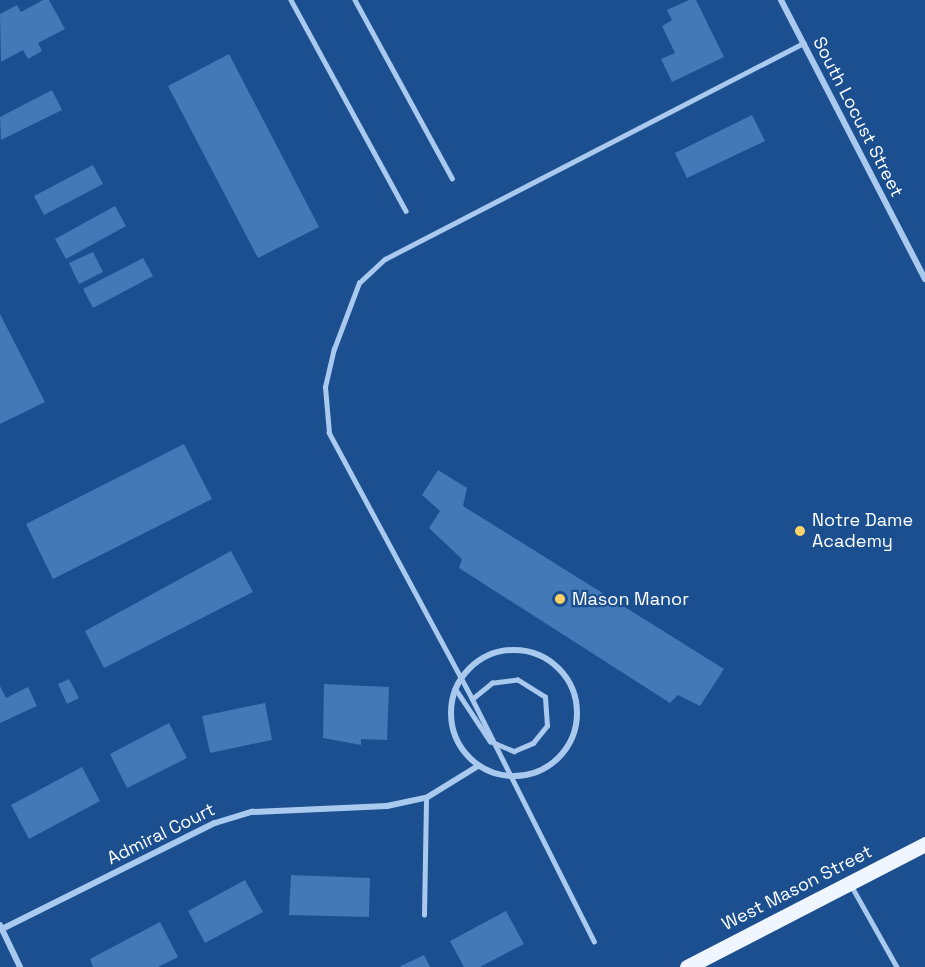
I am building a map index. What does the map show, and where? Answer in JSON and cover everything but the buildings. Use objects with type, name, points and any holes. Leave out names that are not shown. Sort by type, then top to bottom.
[{"type":"main road","name":"West Mason Street","points":[[687,967],[925,844]]},
{"type":"street","name":"South Locust Street","points":[[781,0],[925,279]]},
{"type":"street","points":[[505,650],[548,659],[574,689],[576,729],[554,763],[516,777],[478,766],[453,731],[455,688],[476,663],[505,650]]},
{"type":"street","name":"Admiral Court","points":[[1,927],[215,823],[252,812],[387,806],[426,798],[463,780],[478,766]]},
{"type":"street","points":[[1,927],[20,967]]},
{"type":"lane","points":[[291,0],[406,211]]},
{"type":"lane","points":[[355,0],[452,178]]},
{"type":"lane","points":[[594,942],[472,699],[329,433],[325,387],[350,299],[385,259],[803,43]]},
{"type":"lane","points":[[455,688],[490,741],[514,751],[533,743],[547,726],[545,698],[519,680],[492,683],[472,699]]},
{"type":"lane","points":[[424,915],[426,798]]},
{"type":"lane","points":[[850,882],[897,967]]},
{"type":"place","name":"Notre Dame Academy","points":[[800,531]]},
{"type":"place","name":"Mason Manor","points":[[560,599]]}]
